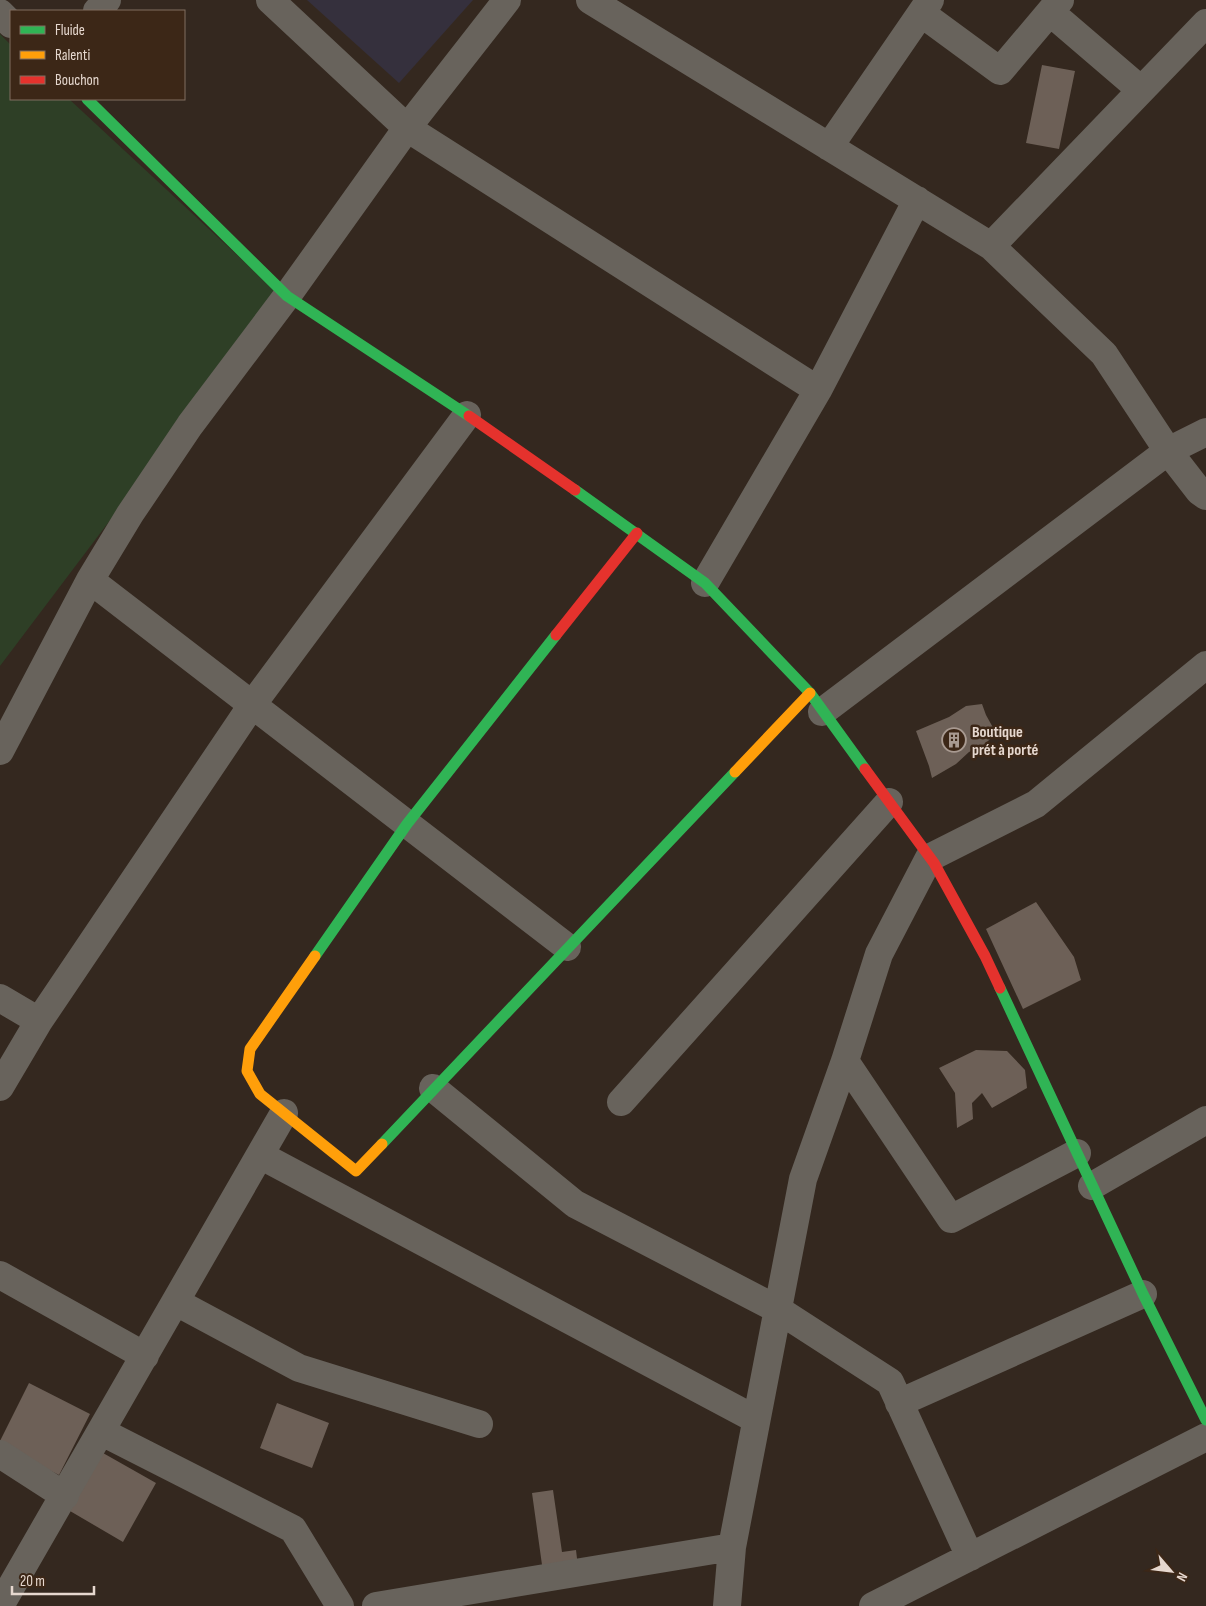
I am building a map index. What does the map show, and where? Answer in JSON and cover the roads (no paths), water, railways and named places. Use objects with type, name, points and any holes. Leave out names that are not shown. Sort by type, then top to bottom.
[{"type":"street","points":[[98,10],[107,0]]},
{"type":"street","points":[[270,0],[407,128],[818,390]]},
{"type":"street","points":[[1,748],[90,580],[130,514],[190,425],[287,296],[407,128],[507,0]]},
{"type":"street","points":[[590,0],[991,246],[1104,354],[1168,451],[1199,491],[1206,496]]},
{"type":"street","points":[[829,147],[925,6],[1000,71],[1055,6],[1142,90]]},
{"type":"street","points":[[0,13],[10,23]]},
{"type":"street","points":[[991,246],[1206,23]]},
{"type":"street","points":[[88,100],[287,296],[467,415],[637,533],[704,583],[816,702],[934,864],[985,956],[1143,1294],[1206,1420]]},
{"type":"street","points":[[704,583],[818,390],[917,200]]},
{"type":"street","points":[[0,1087],[39,1021],[252,705],[467,415]]},
{"type":"street","points":[[637,533],[408,824],[250,1049],[247,1071],[260,1094],[356,1170],[568,947],[816,702],[1168,451],[1206,432]]},
{"type":"street","points":[[90,580],[568,947]]},
{"type":"street","points":[[727,1606],[732,1547],[755,1419],[803,1179],[845,1061],[879,954],[929,858],[1036,804],[1206,665]]},
{"type":"street","points":[[621,1102],[889,802]]},
{"type":"street","points":[[0,998],[39,1021]]},
{"type":"street","points":[[845,1061],[952,1219],[1077,1153]]},
{"type":"street","points":[[433,1088],[575,1204],[777,1310],[890,1382],[970,1557]]},
{"type":"street","points":[[0,1606],[102,1432],[284,1113]]},
{"type":"street","points":[[1092,1186],[1206,1120]]},
{"type":"street","points":[[260,1155],[755,1419]]},
{"type":"street","points":[[0,1275],[145,1356]]},
{"type":"street","points":[[899,1403],[1143,1294]]},
{"type":"street","points":[[176,1302],[299,1368],[479,1424]]},
{"type":"street","points":[[102,1432],[293,1529],[340,1606]]},
{"type":"street","points":[[873,1606],[1206,1437]]},
{"type":"street","points":[[0,1454],[64,1496]]},
{"type":"street","points":[[376,1606],[732,1547]]},
{"type":"place","name":"Boutique prét à porté","points":[[954,740]]}]
